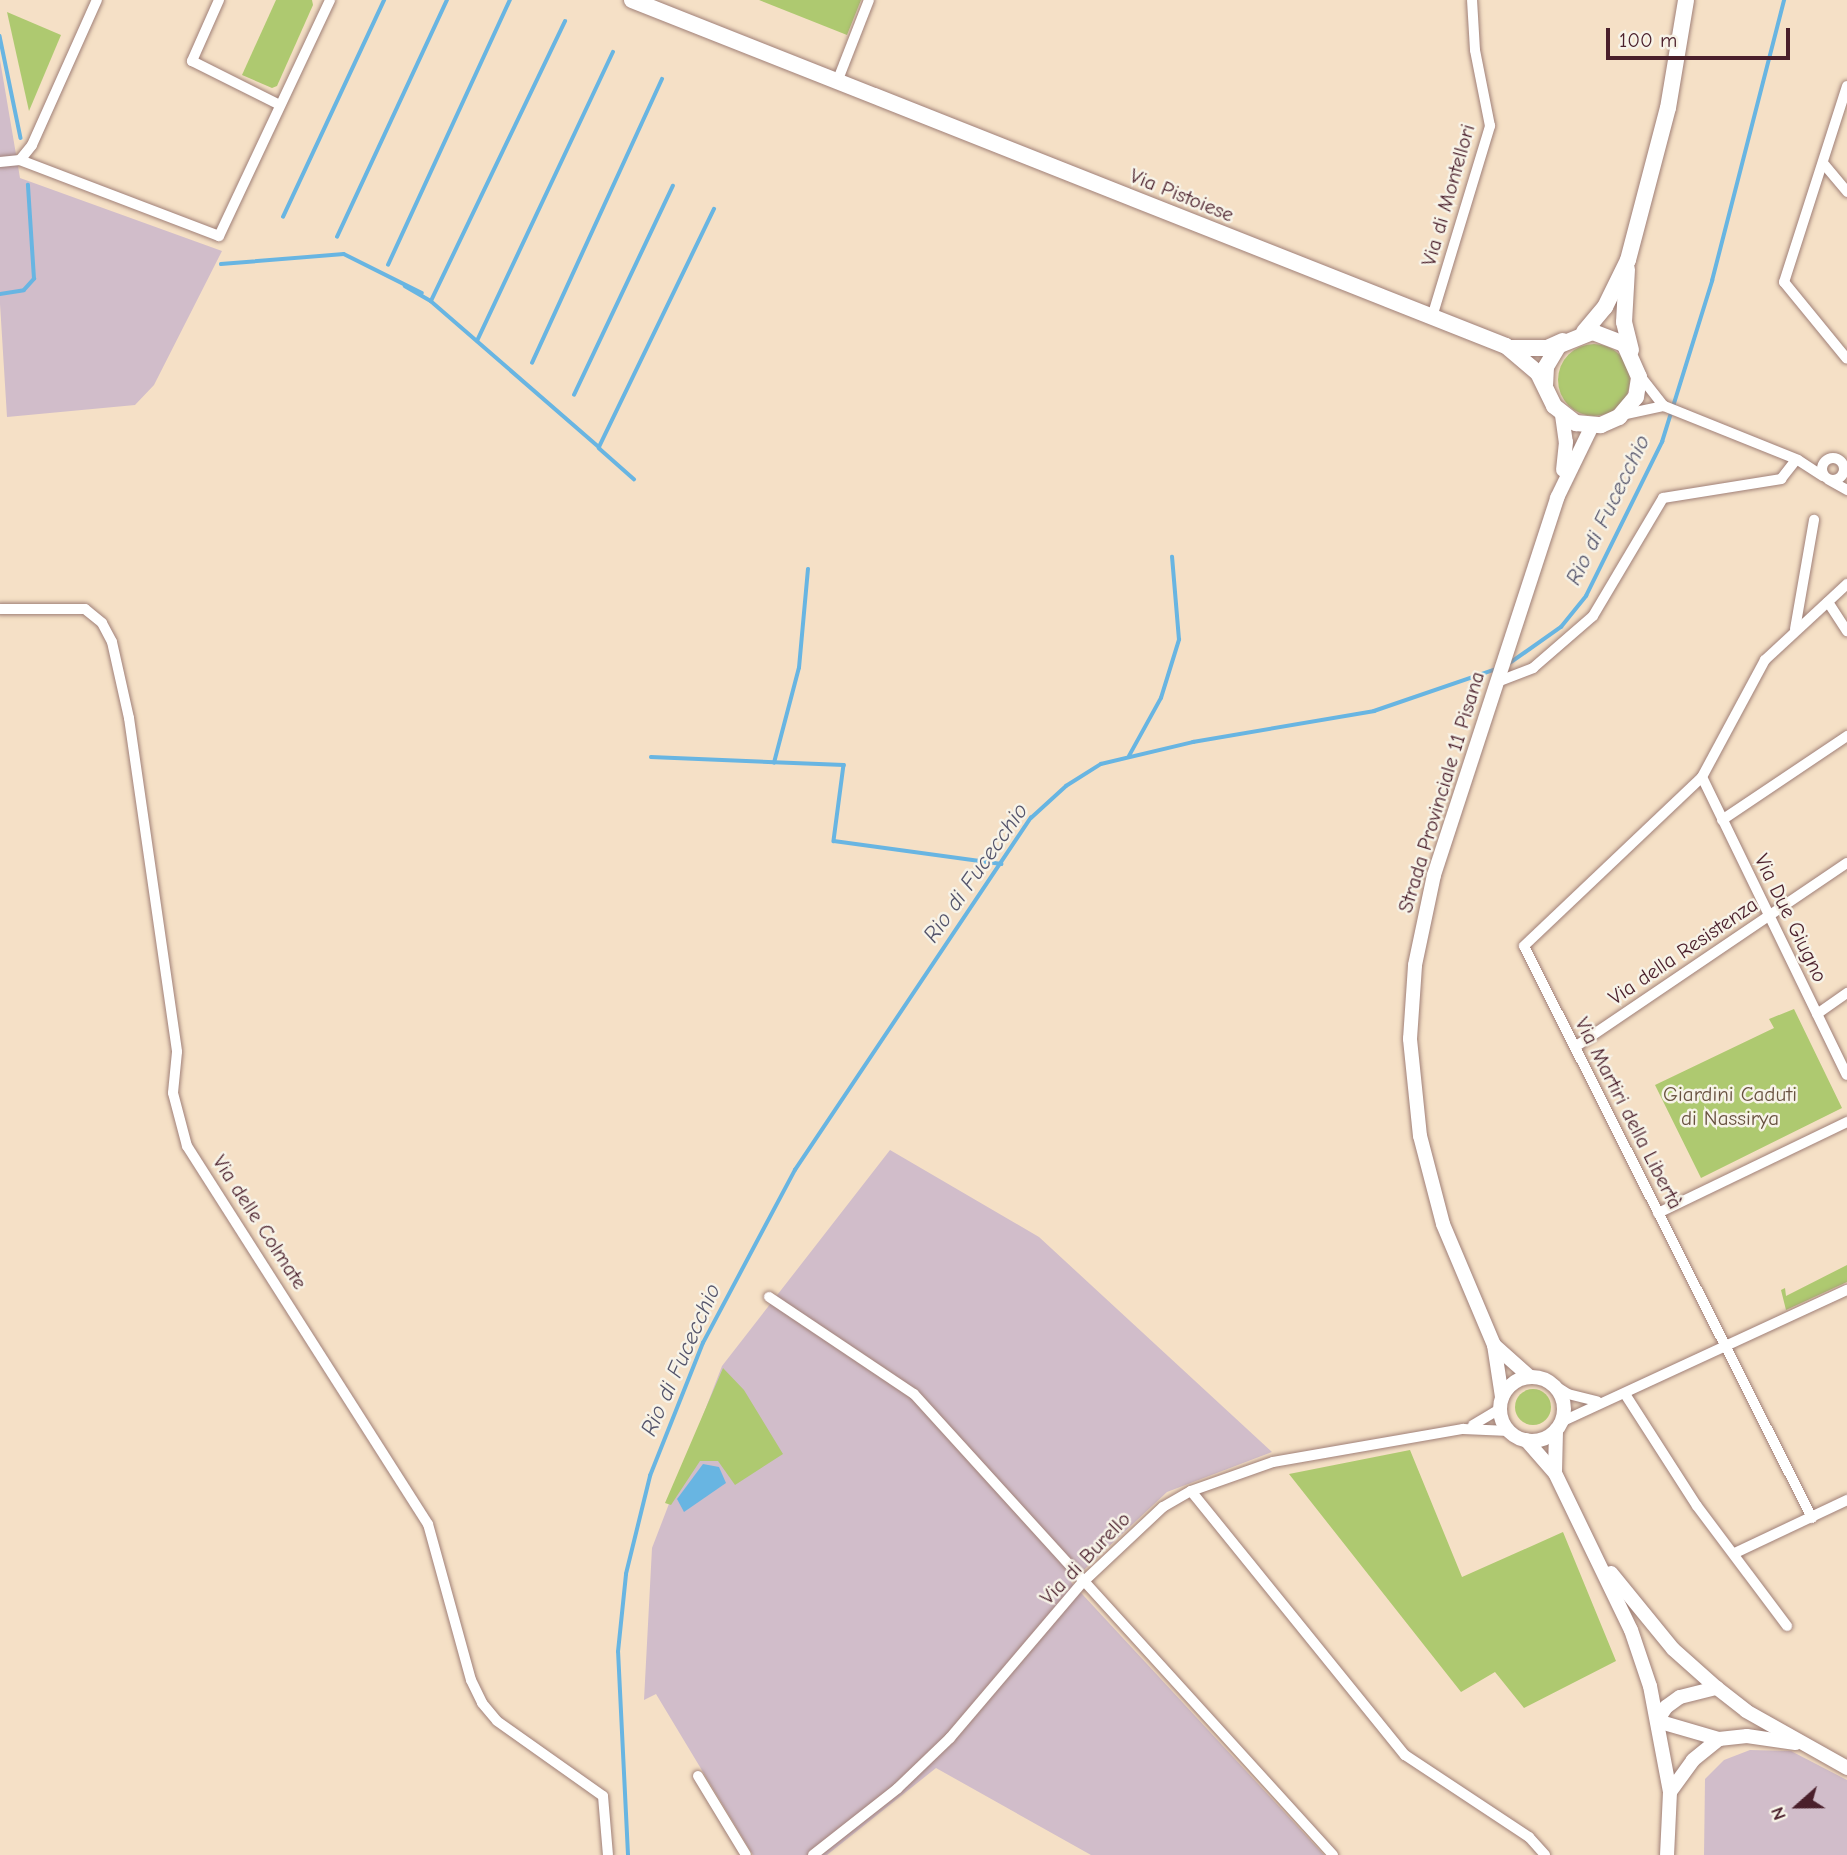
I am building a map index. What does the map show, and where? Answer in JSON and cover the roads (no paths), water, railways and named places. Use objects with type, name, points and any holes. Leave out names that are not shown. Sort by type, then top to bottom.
[{"type":"main road","name":"Via Pistoiese","points":[[632,0],[1510,348],[1547,348],[1565,340]]},
{"type":"main road","points":[[1628,260],[1605,307],[1584,332],[1565,340],[1549,359],[1545,384],[1562,415],[1592,426],[1619,418],[1636,397],[1636,363],[1624,322],[1628,260],[1668,108],[1686,0]]},
{"type":"main road","points":[[1584,332],[1612,336],[1636,363]]},
{"type":"main road","name":"Via Pistoiese","points":[[1510,348],[1545,384]]},
{"type":"main road","name":"Strada Provinciale 11 Pisana","points":[[1557,498],[1566,442],[1562,415]]},
{"type":"main road","name":"Strada Provinciale 11 Pisana","points":[[1509,1431],[1501,1403],[1494,1345],[1431,1187],[1414,1097],[1410,1039],[1423,919],[1557,498],[1592,426]]},
{"type":"main road","name":"Strada Provinciale 11 Pisana","points":[[1494,1345],[1530,1377],[1549,1382]]},
{"type":"main road","points":[[1501,1403],[1513,1383],[1530,1377]]},
{"type":"main road","points":[[1549,1382],[1562,1398],[1555,1473]]},
{"type":"main road","points":[[1526,1440],[1542,1439],[1559,1426]]},
{"type":"main road","points":[[1509,1431],[1526,1440],[1555,1473],[1631,1630],[1657,1721],[1670,1791],[1667,1855]]},
{"type":"main road","points":[[1590,1542],[1647,1620],[1717,1688],[1802,1744],[1847,1768]]},
{"type":"main road","points":[[1657,1721],[1666,1707],[1680,1698],[1717,1688]]},
{"type":"main road","points":[[1657,1721],[1719,1739],[1747,1736],[1802,1744]]},
{"type":"main road","points":[[1670,1791],[1693,1760],[1719,1739]]},
{"type":"street","points":[[20,160],[32,145],[97,0]]},
{"type":"street","points":[[219,0],[192,61],[280,105]]},
{"type":"street","points":[[0,162],[20,160],[219,236],[330,0]]},
{"type":"street","points":[[837,82],[869,0]]},
{"type":"street","name":"Via di Montellori","points":[[1432,317],[1490,126],[1475,50],[1472,0]]},
{"type":"street","points":[[1847,86],[1784,282],[1847,359]]},
{"type":"street","points":[[1823,163],[1847,192]]},
{"type":"street","points":[[1636,363],[1654,399],[1664,406],[1797,460],[1847,490]]},
{"type":"street","points":[[1619,418],[1637,409],[1664,406]]},
{"type":"street","points":[[1495,687],[1533,668],[1593,616],[1663,498],[1781,479],[1797,460],[1832,458],[1847,453]]},
{"type":"street","points":[[1826,478],[1839,479],[1845,470],[1832,458]]},
{"type":"street","points":[[1826,478],[1822,465],[1832,458]]},
{"type":"street","points":[[1795,629],[1814,520]]},
{"type":"street","points":[[1702,777],[1765,660],[1795,629],[1847,584]]},
{"type":"street","points":[[1828,602],[1847,631]]},
{"type":"street","name":"Via delle Colmate","points":[[0,609],[85,609],[102,623],[112,642],[129,718],[177,1052],[175,1105],[187,1146],[428,1524],[471,1679],[482,1703],[498,1721],[603,1796],[608,1855]]},
{"type":"street","points":[[1722,820],[1847,736]]},
{"type":"street","name":"Via Due Giugno","points":[[1702,777],[1847,1075]]},
{"type":"street","name":"Via Martiri della Libertà","points":[[1702,777],[1525,943],[1526,955],[1812,1518]]},
{"type":"street","name":"Via della Resistenza","points":[[1575,1047],[1847,863]]},
{"type":"street","points":[[1817,1014],[1847,993]]},
{"type":"street","points":[[1658,1213],[1847,1122]]},
{"type":"street","points":[[1559,1426],[1601,1401],[1625,1394],[1847,1290]]},
{"type":"street","points":[[769,1297],[914,1394],[1082,1583],[1333,1855]]},
{"type":"street","points":[[1549,1382],[1582,1399],[1601,1401]]},
{"type":"street","points":[[1625,1394],[1697,1506],[1735,1553],[1787,1626]]},
{"type":"street","name":"Via di Burello","points":[[1463,1429],[1501,1403]]},
{"type":"street","name":"Via di Burello","points":[[813,1855],[898,1788],[950,1738],[1082,1583],[1163,1507],[1191,1491],[1273,1462],[1463,1429],[1509,1431]]},
{"type":"street","points":[[1191,1491],[1405,1755],[1529,1837],[1545,1855]]},
{"type":"street","points":[[1735,1553],[1847,1500]]},
{"type":"street","points":[[698,1776],[746,1855]]},
{"type":"water","points":[[703,1464],[719,1467],[726,1483],[684,1512],[677,1499]]},
{"type":"waterway","points":[[283,217],[384,0]]},
{"type":"waterway","points":[[337,237],[447,0]]},
{"type":"waterway","points":[[388,265],[510,0]]},
{"type":"waterway","name":"Rio di Fucecchio","points":[[1507,665],[1561,627],[1586,596],[1662,442],[1712,281],[1784,0]]},
{"type":"waterway","points":[[431,301],[565,21]]},
{"type":"waterway","points":[[0,36],[21,138]]},
{"type":"waterway","points":[[477,341],[613,52]]},
{"type":"waterway","points":[[532,363],[662,79]]},
{"type":"waterway","points":[[0,294],[24,290],[34,279],[28,185]]},
{"type":"waterway","points":[[574,395],[673,186]]},
{"type":"waterway","points":[[405,286],[431,301],[599,447],[714,209]]},
{"type":"waterway","points":[[221,264],[344,254],[422,293]]},
{"type":"waterway","points":[[599,448],[634,479]]},
{"type":"waterway","points":[[1129,756],[1161,698],[1179,640],[1172,557]]},
{"type":"waterway","points":[[774,763],[799,668],[808,569]]},
{"type":"waterway","name":"Rio di Fucecchio","points":[[628,1855],[618,1652],[626,1574],[650,1476],[703,1343],[795,1170],[1031,818],[1066,786],[1101,764],[1193,742],[1374,711],[1497,669]]},
{"type":"waterway","points":[[651,757],[844,765],[834,841],[1001,864]]},
{"type":"park label","name":"Giardini Caduti di Nassirya","points":[[1730,1106]]}]
